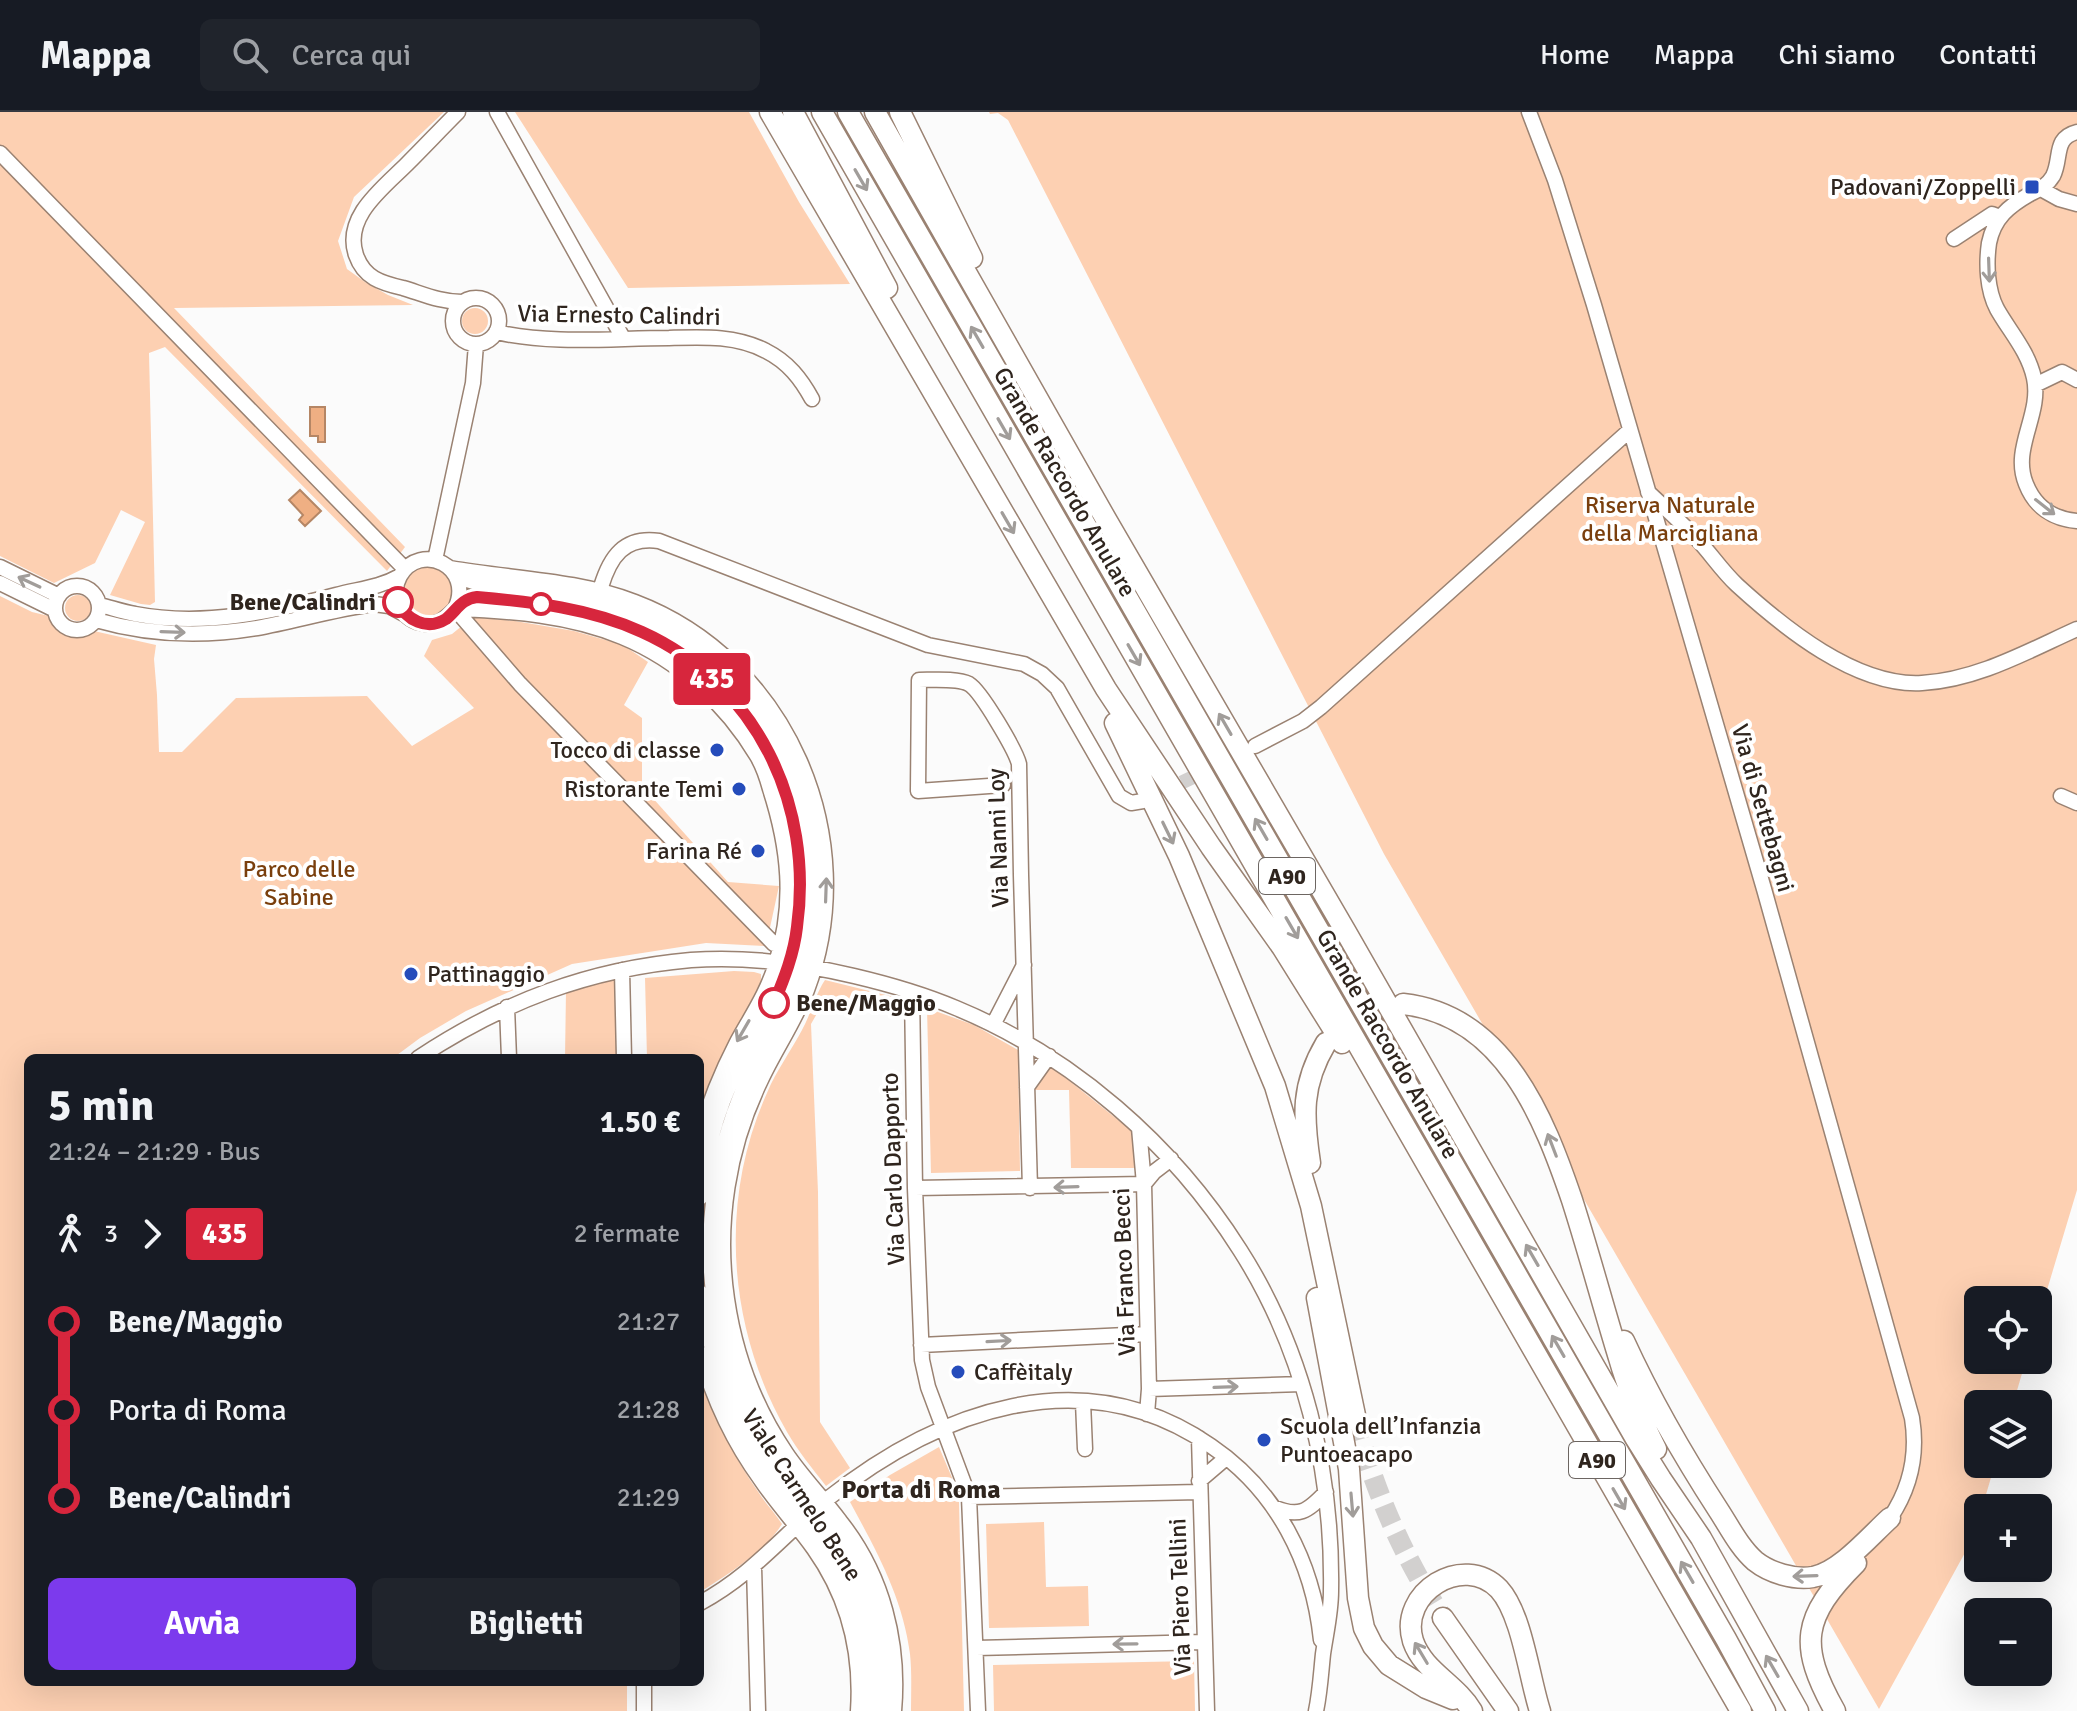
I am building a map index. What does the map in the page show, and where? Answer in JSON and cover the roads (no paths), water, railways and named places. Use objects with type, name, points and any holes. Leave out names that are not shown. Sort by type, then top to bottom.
[{"type":"highway","points":[[770,112],[1074,637],[1139,740],[1282,947],[1358,1069],[1426,1187],[1483,1261]]},
{"type":"highway","points":[[793,112],[886,286],[956,431]]},
{"type":"highway","name":"Grande Raccordo Anulare","points":[[822,112],[1741,1711]]},
{"type":"highway","name":"Grande Raccordo Anulare","points":[[848,112],[1765,1711]]},
{"type":"highway","name":"Grande Raccordo Anulare","points":[[875,112],[1107,521],[1652,1465],[1701,1538],[1798,1711]]},
{"type":"highway","points":[[900,112],[1107,521]]},
{"type":"highway","points":[[1074,637],[1179,856],[1275,1086],[1311,1206],[1356,1420]]},
{"type":"highway","points":[[1236,993],[1284,1146],[1298,1202],[1349,1469],[1362,1620],[1371,1643],[1389,1665],[1453,1699]]},
{"type":"highway","points":[[1403,1004],[1430,1010],[1457,1022],[1486,1043],[1508,1065],[1539,1113],[1586,1245],[1638,1370],[1701,1482],[1752,1558],[1784,1575],[1817,1576],[1840,1563],[1890,1518]]},
{"type":"highway","points":[[1326,1043],[1311,1072],[1304,1112],[1332,1299]]},
{"type":"highway","points":[[1586,1245],[1633,1400],[1701,1538]]},
{"type":"highway","points":[[1835,1711],[1813,1664],[1810,1647],[1814,1622],[1837,1584],[1876,1541],[1890,1518]]},
{"type":"highway","points":[[1472,1711],[1457,1691],[1421,1656],[1411,1630],[1413,1612],[1425,1592],[1436,1582],[1456,1575],[1474,1575],[1484,1579],[1506,1598],[1515,1615],[1540,1711]]},
{"type":"highway","points":[[1443,1618],[1508,1711]]},
{"type":"street","points":[[458,112],[369,204],[356,223],[353,242],[359,263],[373,278],[442,301],[462,302]]},
{"type":"street","points":[[497,112],[623,338]]},
{"type":"street","name":"Via di Settebagni","points":[[1529,112],[1594,305],[1764,889],[1912,1418],[1915,1441],[1911,1475],[1890,1518]]},
{"type":"street","points":[[2077,132],[2063,139],[2053,177],[2045,187],[2003,211],[1994,225],[1987,264],[1997,309],[2025,354],[2035,385],[2034,411],[2020,456],[2024,480],[2031,496],[2043,509],[2077,521]]},
{"type":"street","points":[[0,153],[402,572]]},
{"type":"street","points":[[2041,189],[2077,204]]},
{"type":"street","points":[[1954,239],[1992,214],[2000,217]]},
{"type":"street","name":"Via Ernesto Calindri","points":[[462,302],[477,297],[492,303],[499,317],[496,332],[484,343],[476,344]]},
{"type":"street","points":[[435,560],[473,383],[476,344],[462,340],[454,328],[453,314],[462,302]]},
{"type":"street","name":"Via Ernesto Calindri","points":[[496,332],[537,339],[709,337],[738,341],[772,355],[791,369],[812,399]]},
{"type":"street","points":[[2035,385],[2062,372],[2077,380]]},
{"type":"street","points":[[1255,746],[1303,721],[1321,707],[1630,430]]},
{"type":"street","points":[[1648,492],[1690,532],[1735,583],[1818,650],[1886,680],[1921,684],[1966,676],[2077,629]]},
{"type":"street","points":[[1663,542],[1690,532]]},
{"type":"street","points":[[601,587],[610,563],[621,550],[641,541],[659,541],[928,645],[1024,664],[1042,674],[1057,688],[1119,796],[1131,803],[1143,801]]},
{"type":"street","points":[[435,560],[452,571],[460,592],[449,617],[431,624],[412,620],[389,606],[374,604],[257,628],[204,632],[137,630],[98,613],[224,617],[281,609],[377,587],[419,561],[435,560]]},
{"type":"street","points":[[0,567],[57,603]]},
{"type":"street","name":"Viale Carmelo Bene","points":[[452,571],[465,580],[482,584],[598,602],[646,620],[684,640],[725,674],[767,725],[790,766],[800,821],[787,855],[785,921],[806,993],[753,1097],[732,1159],[723,1238],[727,1299],[740,1356],[755,1397],[788,1456],[811,1514],[866,1608],[892,1640],[896,1667],[894,1711]]},
{"type":"street","points":[[402,572],[396,586],[396,596],[404,614]]},
{"type":"street","points":[[0,583],[57,603]]},
{"type":"street","points":[[81,586],[93,592],[98,613],[85,629],[71,629],[59,620],[57,603],[68,587],[81,586]]},
{"type":"street","name":"Viale Carmelo Bene","points":[[455,609],[465,600],[477,597],[549,605],[622,623],[669,647],[713,680],[749,720],[762,739],[800,821],[813,858],[813,889],[811,926],[796,964],[795,988],[750,1074],[731,1102],[709,1150],[704,1177]]},
{"type":"street","points":[[455,609],[520,684],[774,944]]},
{"type":"street","name":"Via Nanni Loy","points":[[1003,785],[918,791],[919,680],[960,681],[973,686],[1018,757],[1030,1188]]},
{"type":"street","points":[[2061,796],[2077,803]]},
{"type":"street","points":[[424,1054],[507,1007],[566,985],[622,970],[706,959],[796,964],[912,992],[993,1025],[1049,1056],[1102,1096],[1171,1159],[1217,1215],[1245,1257],[1278,1324],[1302,1384],[1326,1492],[1330,1619],[1316,1711]]},
{"type":"street","name":"Viale Carmelo Bene","points":[[704,1122],[719,1079],[763,994],[796,964]]},
{"type":"street","name":"Via Nanni Loy","points":[[993,1025],[1024,964]]},
{"type":"street","points":[[622,970],[624,1054]]},
{"type":"street","name":"Via Carlo Dapporto","points":[[912,992],[921,1345],[926,1379],[969,1497],[978,1711]]},
{"type":"street","points":[[507,1007],[509,1054]]},
{"type":"street","points":[[1027,1088],[1049,1056]]},
{"type":"street","name":"Viale Carmelo Bene","points":[[719,1079],[731,1102],[718,1171],[711,1231],[711,1268],[716,1313],[729,1362],[731,1400]]},
{"type":"street","points":[[731,1102],[753,1097]]},
{"type":"street","name":"Via Franco Becci","points":[[1139,1128],[1144,1184],[1147,1414]]},
{"type":"street","points":[[915,1188],[1144,1184],[1171,1159]]},
{"type":"street","name":"Viale Carmelo Bene","points":[[704,1315],[718,1372],[765,1464],[811,1514],[858,1546],[875,1580],[866,1608],[858,1666],[858,1711]]},
{"type":"street","points":[[921,1345],[1147,1334]]},
{"type":"street","name":"Viale Carmelo Bene","points":[[704,1366],[707,1376],[731,1400]]},
{"type":"street","points":[[1149,1389],[1302,1384]]},
{"type":"street","points":[[731,1400],[755,1397]]},
{"type":"street","points":[[704,1600],[754,1567],[811,1514],[883,1461],[944,1428],[985,1412],[1014,1405],[1044,1401],[1083,1402],[1117,1406],[1181,1428],[1226,1458],[1259,1489],[1295,1543],[1308,1575],[1316,1604],[1323,1656]]},
{"type":"street","points":[[1083,1402],[1085,1449]]},
{"type":"street","name":"Via Piero Tellini","points":[[1199,1438],[1207,1711]]},
{"type":"street","points":[[969,1497],[1199,1486],[1226,1458]]},
{"type":"street","points":[[1273,1507],[1290,1513],[1303,1512],[1326,1492]]},
{"type":"street","points":[[754,1567],[758,1711]]},
{"type":"street","name":"Viale Carmelo Bene","points":[[866,1608],[872,1685],[870,1711]]},
{"type":"street","name":"Viale Carmelo Bene","points":[[866,1608],[882,1655],[883,1711]]},
{"type":"street","points":[[976,1648],[1203,1642]]},
{"type":"street","points":[[644,1686],[644,1711]]},
{"type":"tunnel","points":[[1144,801],[1230,759]]},
{"type":"tunnel","points":[[1356,1420],[1391,1522],[1443,1618]]},
{"type":"place","name":"Padovani/Zoppelli","points":[[2032,187]]},
{"type":"place","name":"Bene/Calindri","points":[[398,602]]},
{"type":"place","name":"Tocco di classe","points":[[717,750]]},
{"type":"place","name":"Ristorante Temi","points":[[739,789]]},
{"type":"place","name":"Farina Ré","points":[[758,851]]},
{"type":"place","name":"Pattinaggio","points":[[411,974]]},
{"type":"place","name":"Bene/Maggio","points":[[774,1003]]},
{"type":"place","name":"Caffèitaly","points":[[958,1372]]},
{"type":"place","name":"Scuola dell’Infanzia Puntoeacapo","points":[[1264,1440]]},
{"type":"district","name":"Porta di Roma","points":[[921,1490]]},
{"type":"park label","name":"Riserva Naturale della Marcigliana","points":[[1670,519]]},
{"type":"park label","name":"Parco delle Sabine","points":[[299,883]]}]
